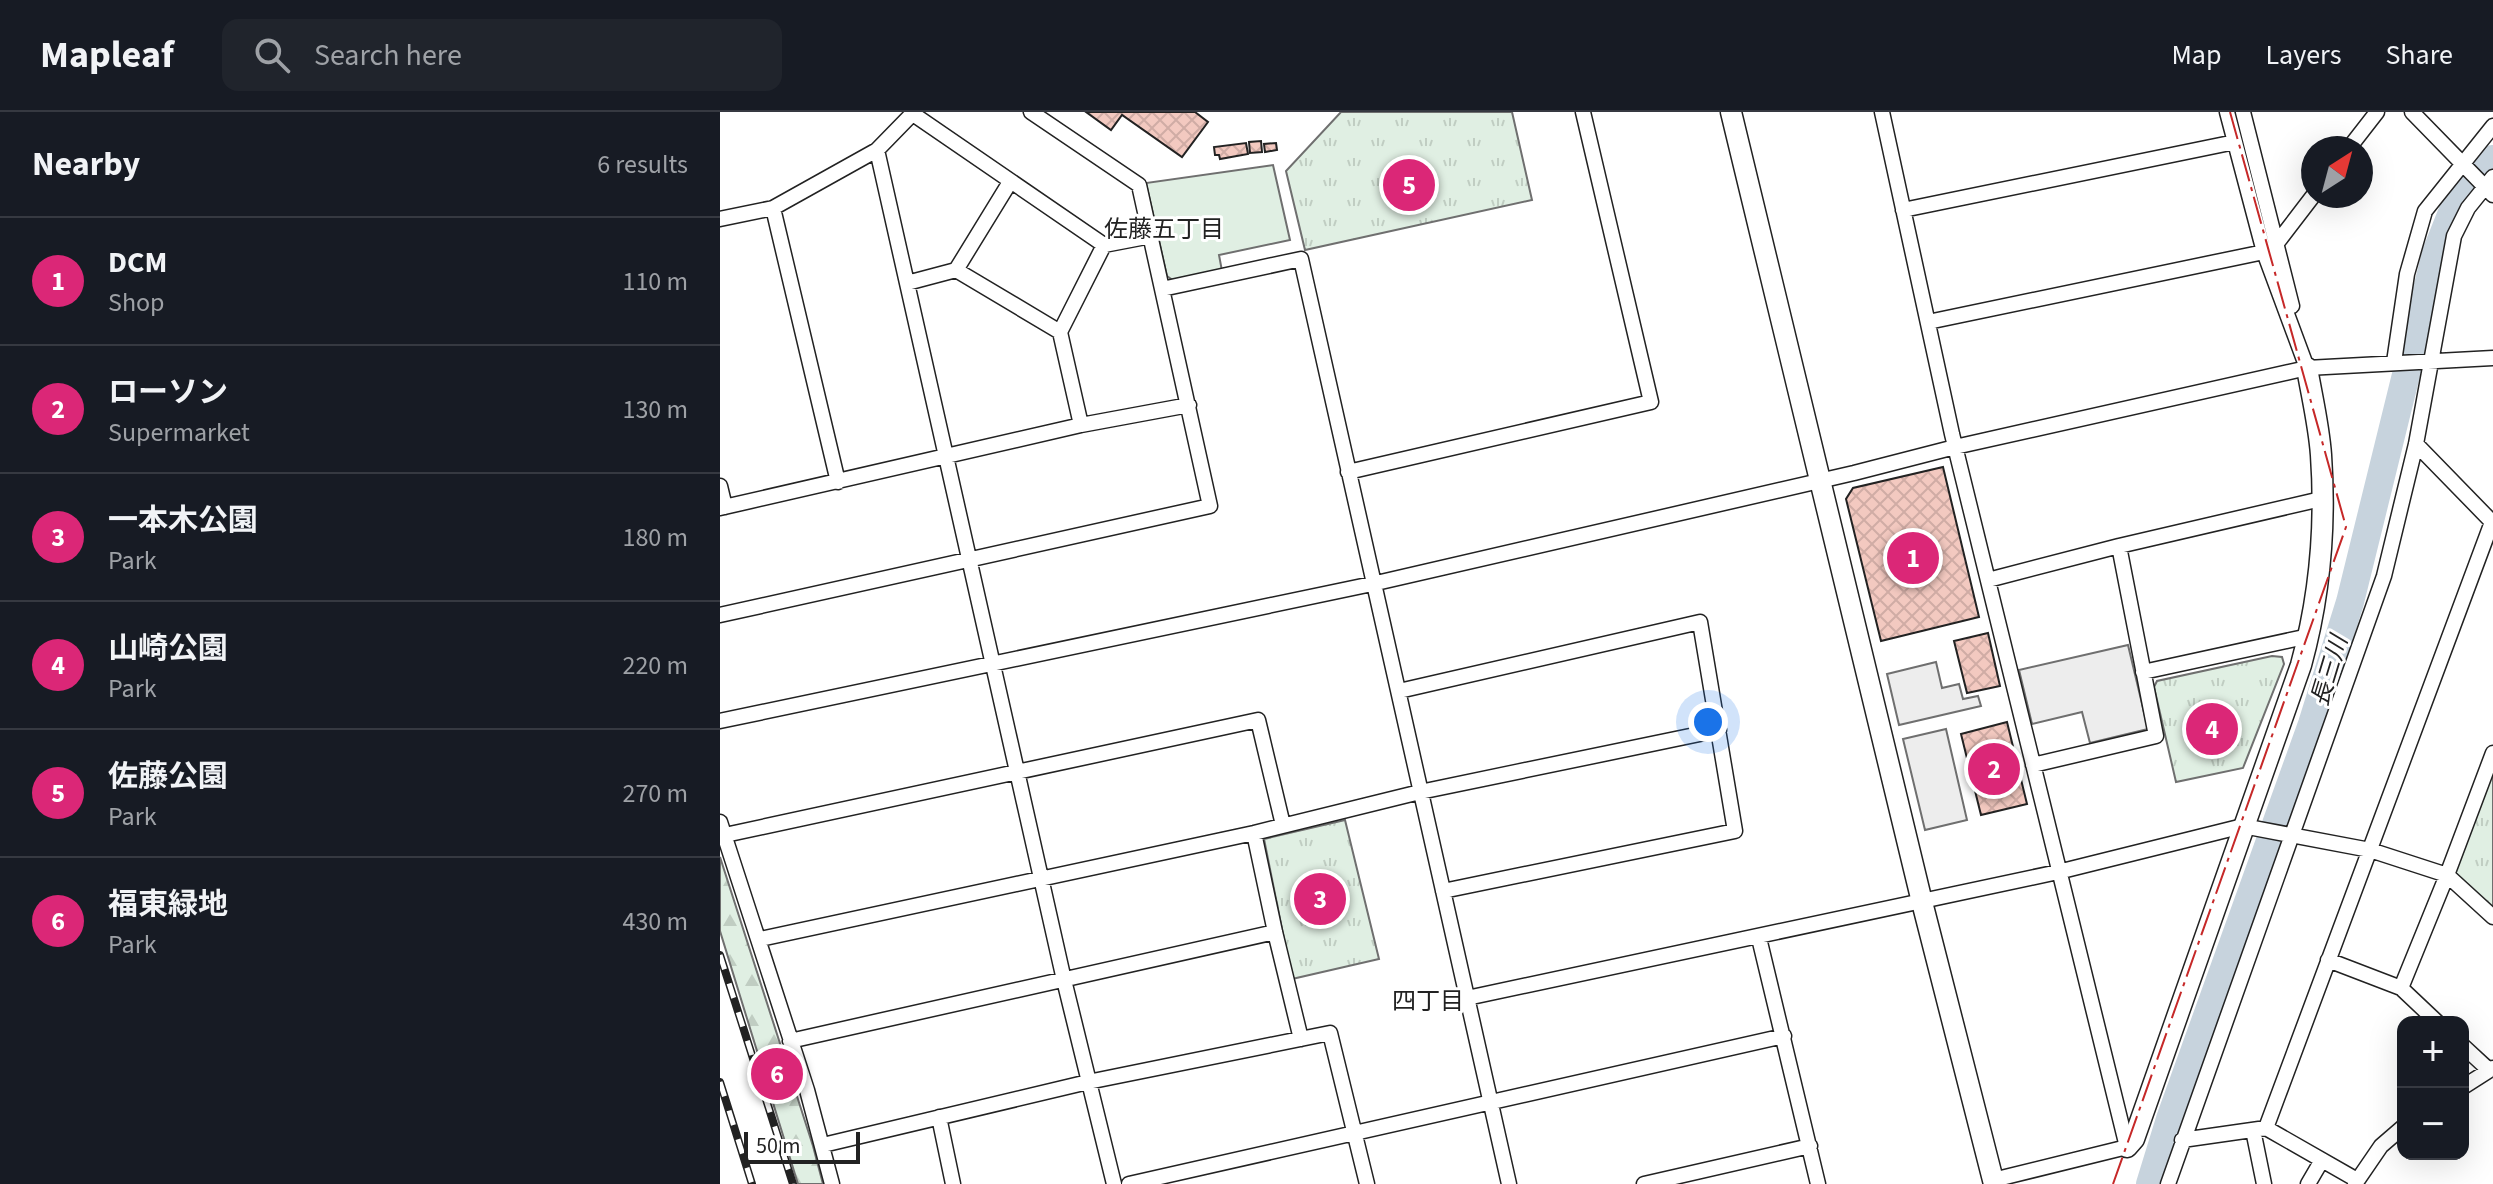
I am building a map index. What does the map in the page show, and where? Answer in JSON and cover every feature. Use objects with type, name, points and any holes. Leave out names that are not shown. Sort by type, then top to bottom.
[{"type":"street","points":[[720,615],[1210,506],[1139,185],[1031,112]]},
{"type":"street","points":[[1348,472],[1651,402],[1583,112]]},
{"type":"street","points":[[1731,112],[1993,1182],[2127,1147],[2134,1139],[2309,636],[2321,561],[2321,453],[2307,368],[2243,112]]},
{"type":"street","points":[[1882,112],[1955,447],[2127,1147]]},
{"type":"street","points":[[2227,112],[2264,252],[2307,368]]},
{"type":"street","points":[[2358,136],[2377,112]]},
{"type":"street","points":[[2168,1184],[2384,576],[2416,444],[2454,236],[2460,220],[2490,186],[2412,112]]},
{"type":"street","points":[[720,219],[773,208],[877,150],[914,113],[1104,245],[1151,236]]},
{"type":"street","points":[[2394,362],[2407,274],[2425,211],[2493,126]]},
{"type":"street","points":[[1903,210],[2235,142]]},
{"type":"street","points":[[877,150],[1064,980],[1114,1184]]},
{"type":"street","points":[[907,283],[956,270],[1010,182]]},
{"type":"street","points":[[773,208],[838,482]]},
{"type":"street","points":[[2277,243],[2304,208]]},
{"type":"street","points":[[1081,425],[1060,332],[1104,245]]},
{"type":"street","points":[[1928,322],[2264,252]]},
{"type":"street","points":[[1162,289],[1301,259],[1509,1184]]},
{"type":"street","points":[[956,270],[1060,332]]},
{"type":"street","points":[[720,721],[1372,584],[2307,368],[2492,359]]},
{"type":"street","points":[[720,486],[722,508],[1081,425],[1189,405]]},
{"type":"street","points":[[2264,1184],[2259,1129],[2328,960],[2492,522],[2416,444]]},
{"type":"street","points":[[1988,580],[2321,499]]},
{"type":"street","points":[[2033,765],[2156,736],[2119,546]]},
{"type":"street","points":[[1399,691],[1700,622],[1735,831],[1443,891]]},
{"type":"street","points":[[2143,672],[2309,636]]},
{"type":"street","points":[[832,1184],[760,939],[723,828],[1019,772],[1258,720],[1283,825]]},
{"type":"street","points":[[760,939],[1254,833],[1420,792],[1719,730]]},
{"type":"street","points":[[2401,988],[2493,753]]},
{"type":"street","points":[[1467,998],[2058,872],[2243,826],[2370,850],[2447,875],[2493,916]]},
{"type":"street","points":[[1254,833],[1301,1039]]},
{"type":"street","points":[[790,1041],[1275,932]]},
{"type":"street","points":[[1759,938],[1818,1184]]},
{"type":"street","points":[[2328,960],[2401,988],[2431,1016]]},
{"type":"street","points":[[823,1145],[1088,1082],[1330,1033],[1367,1184]]},
{"type":"street","points":[[1129,1184],[1784,1036]]},
{"type":"street","points":[[2469,1051],[2491,1069],[2469,1083]]},
{"type":"street","points":[[939,1117],[953,1184]]},
{"type":"street","points":[[2182,1140],[2259,1129],[2322,1160],[2356,1182],[2381,1146],[2397,1132]]},
{"type":"street","points":[[1644,1184],[1810,1146]]},
{"type":"street","points":[[2308,1184],[2322,1160]]},
{"type":"green space","points":[[1341,112],[1512,112],[1532,200],[1305,250],[1286,171]]},
{"type":"green space","points":[[1273,165],[1290,240],[1219,255],[1222,271],[1174,281],[1167,276],[1146,183]]},
{"type":"green space","points":[[2272,656],[2282,657],[2284,664],[2243,768],[2176,782],[2154,687],[2157,681]]},
{"type":"green space","points":[[2493,770],[2493,906],[2489,906],[2455,871]]},
{"type":"green space","points":[[1345,820],[1379,959],[1292,979],[1264,839]]},
{"type":"green space","points":[[720,857],[823,1184],[798,1184],[720,931]]},
{"type":"shaded area","points":[[2128,645],[2148,729],[2090,743],[2082,712],[2032,724],[2019,670]]},
{"type":"shaded area","points":[[1936,662],[1942,688],[1959,684],[1963,699],[1978,696],[1981,706],[1899,725],[1887,674]]},
{"type":"shaded area","points":[[1946,729],[1967,820],[1925,830],[1903,739]]},
{"type":"building","points":[[1086,112],[1195,112],[1208,122],[1182,157],[1122,115],[1111,130]]},
{"type":"building","points":[[1261,141],[1262,152],[1250,153],[1249,142]]},
{"type":"building","points":[[1246,143],[1248,154],[1220,159],[1219,155],[1215,155],[1214,147]]},
{"type":"building","points":[[1276,143],[1277,150],[1265,152],[1264,144]]},
{"type":"building","points":[[1943,467],[1979,617],[1881,641],[1846,499],[1853,488]]},
{"type":"building","points":[[1988,633],[2000,686],[1967,693],[1954,641]]},
{"type":"building","points":[[2007,722],[2027,804],[1981,815],[1961,734]]},
{"type":"waterway","name":"長三川","points":[[2150,1184],[2170,1119],[2312,724],[2350,602],[2436,253],[2455,205],[2493,159]]},
{"type":"railway","points":[[720,955],[793,1184]]},
{"type":"railway","points":[[720,1082],[752,1184]]},
{"type":"power","points":[[2113,1184],[2346,527],[2230,112]]},
{"type":"place","name":"佐藤公園","points":[[1409,185]]},
{"type":"place","name":"DCM","points":[[1913,558]]},
{"type":"place","name":"山崎公園","points":[[2212,729]]},
{"type":"place","name":"ローソン","points":[[1994,769]]},
{"type":"place","name":"一本木公園","points":[[1320,899]]},
{"type":"place","name":"福東緑地","points":[[777,1074]]},
{"type":"district","name":"佐藤五丁目","points":[[1164,229]]},
{"type":"district","name":"四丁目","points":[[1428,1001]]}]
